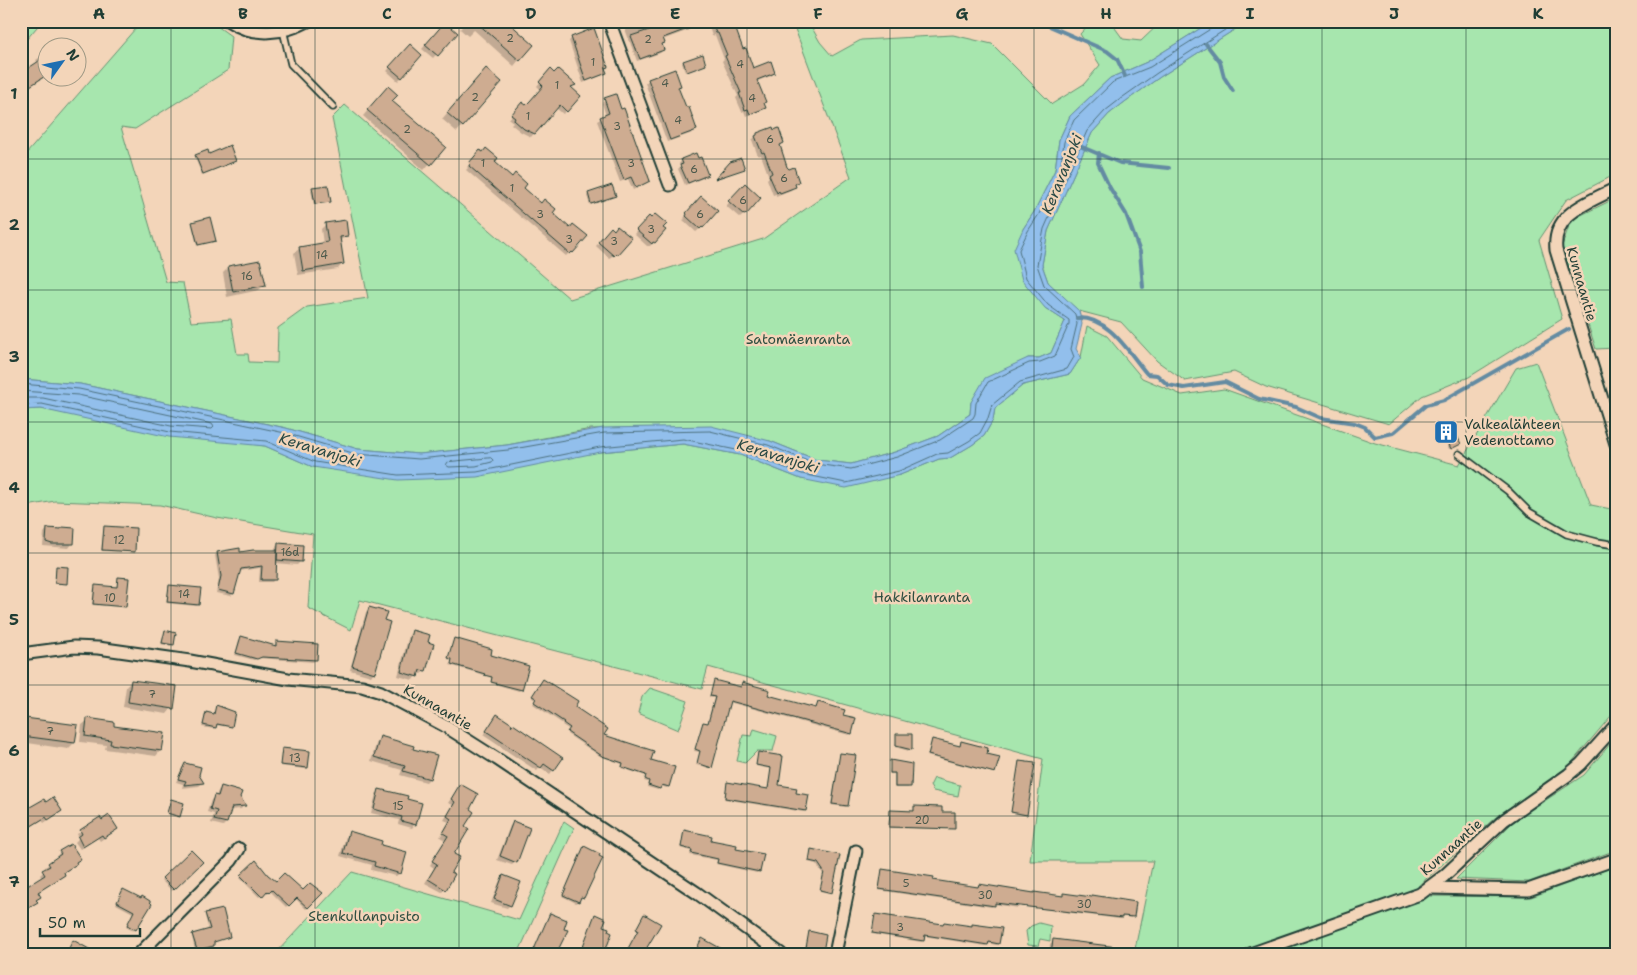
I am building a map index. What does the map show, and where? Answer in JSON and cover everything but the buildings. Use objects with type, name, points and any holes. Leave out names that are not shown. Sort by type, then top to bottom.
[{"type":"street","points":[[229,21],[239,28],[265,32],[297,27],[308,21]]},
{"type":"street","points":[[609,21],[670,185]]},
{"type":"street","name":"Kunnaantie","points":[[1616,188],[1565,218],[1559,227],[1555,239],[1556,250],[1616,444]]},
{"type":"street","name":"Kunnaantie","points":[[21,654],[74,647],[92,648],[190,661],[288,679],[362,686],[381,692],[445,726],[497,759],[697,893],[781,954]]},
{"type":"street","name":"Kunnaantie","points":[[1250,954],[1420,894],[1444,876],[1504,820],[1581,764],[1616,725]]},
{"type":"street","points":[[139,954],[232,861],[239,849]]},
{"type":"street","points":[[835,954],[856,851]]},
{"type":"street","points":[[1429,888],[1528,890],[1616,859]]},
{"type":"lane","points":[[283,30],[291,64],[334,107]]},
{"type":"lane","points":[[1459,454],[1508,492],[1529,512],[1567,534],[1597,542],[1616,544]]},
{"type":"green space","points":[[21,21],[42,21],[21,46]]},
{"type":"green space","name":"Satomäenranta","points":[[142,21],[210,21],[231,36],[228,70],[135,129],[121,127],[166,282],[183,283],[191,322],[231,319],[237,354],[248,354],[249,362],[277,363],[278,328],[307,307],[368,298],[332,118],[345,105],[570,299],[763,239],[851,177],[792,21],[808,21],[820,42],[832,56],[861,40],[953,35],[992,44],[1052,104],[1084,84],[1100,65],[1080,34],[1092,21],[1110,21],[1123,39],[1141,41],[1162,21],[1212,21],[1147,62],[1110,78],[1070,116],[1059,140],[1055,170],[1034,212],[1023,229],[1045,308],[1065,321],[1051,353],[1039,358],[1028,358],[971,402],[970,414],[938,436],[895,452],[851,464],[817,460],[770,441],[625,428],[591,429],[507,445],[419,454],[358,449],[286,428],[80,384],[21,379],[21,148],[26,154],[84,88],[88,88],[88,83]]},
{"type":"green space","points":[[1248,21],[1616,21],[1616,174],[1566,200],[1539,240],[1562,319],[1469,377],[1422,396],[1389,424],[1266,387],[1234,372],[1185,381],[1157,361],[1121,322],[1079,311],[1066,300],[1048,282],[1042,265],[1048,231],[1092,133],[1109,114],[1126,101]]},
{"type":"green space","points":[[1616,198],[1616,348],[1596,349],[1562,246],[1571,220]]},
{"type":"green space","name":"Hakkilanranta","points":[[1087,326],[1107,336],[1142,378],[1182,395],[1224,389],[1375,443],[1459,465],[1516,368],[1536,362],[1591,505],[1616,510],[1616,710],[1567,768],[1496,817],[1418,886],[1428,896],[1531,897],[1616,866],[1616,954],[1134,954],[1153,861],[1030,861],[1043,759],[708,667],[702,689],[360,600],[351,630],[308,608],[313,534],[217,518],[160,505],[55,501],[21,507],[21,410],[41,409],[265,446],[313,467],[600,452],[683,444],[740,455],[801,479],[900,475],[939,459],[950,458],[972,445],[984,436],[993,420],[995,408],[1023,385],[1070,374],[1081,357]]},
{"type":"green space","points":[[650,688],[688,701],[678,730],[638,713],[642,697]]},
{"type":"green space","points":[[754,729],[777,736],[773,751],[757,751],[745,763],[737,761],[743,735],[752,736]]},
{"type":"green space","points":[[1616,737],[1616,850],[1529,882],[1456,879],[1514,821],[1584,775]]},
{"type":"green space","points":[[934,778],[960,785],[958,796],[933,791],[930,786]]},
{"type":"green space","name":"Stenkullanpuisto","points":[[564,821],[574,828],[518,954],[275,954],[352,872],[519,920]]},
{"type":"green space","points":[[1039,923],[1051,926],[1050,941],[1040,939],[1038,946],[1028,945],[1026,931],[1031,926]]},
{"type":"water","name":"Keravanjoki","points":[[1212,21],[1248,21],[1160,77],[1109,114],[1092,133],[1048,231],[1042,265],[1048,282],[1079,311],[1082,324],[1076,349],[1081,357],[1070,374],[1023,385],[995,408],[993,420],[984,436],[972,445],[950,458],[939,459],[900,475],[846,488],[801,479],[740,455],[683,444],[600,452],[477,477],[398,480],[313,467],[265,446],[169,437],[41,409],[21,410],[21,379],[80,384],[286,428],[358,449],[419,454],[507,445],[603,428],[711,426],[770,441],[817,460],[851,464],[895,452],[938,436],[970,414],[971,402],[985,378],[1028,358],[1039,358],[1051,353],[1065,321],[1045,308],[1022,280],[1014,249],[1055,170],[1059,140],[1070,116],[1110,78],[1147,62]]},
{"type":"waterway","points":[[1038,21],[1107,51],[1117,59],[1125,76]]},
{"type":"waterway","points":[[1206,44],[1220,62],[1224,77],[1233,91]]},
{"type":"waterway","name":"Keravanjoki","points":[[1082,147],[1120,163],[1169,168]]},
{"type":"waterway","points":[[1099,153],[1098,163],[1110,188],[1126,214],[1140,252],[1143,287]]},
{"type":"waterway","points":[[1077,318],[1088,319],[1108,329],[1117,337],[1147,374],[1157,375],[1168,385],[1184,388],[1225,382],[1259,399],[1296,407],[1321,418],[1355,423],[1365,427],[1375,437],[1393,433],[1426,405],[1444,400],[1569,329]]},
{"type":"place","name":"Valkealähteen Vedenottamo","points":[[1446,432]]}]
